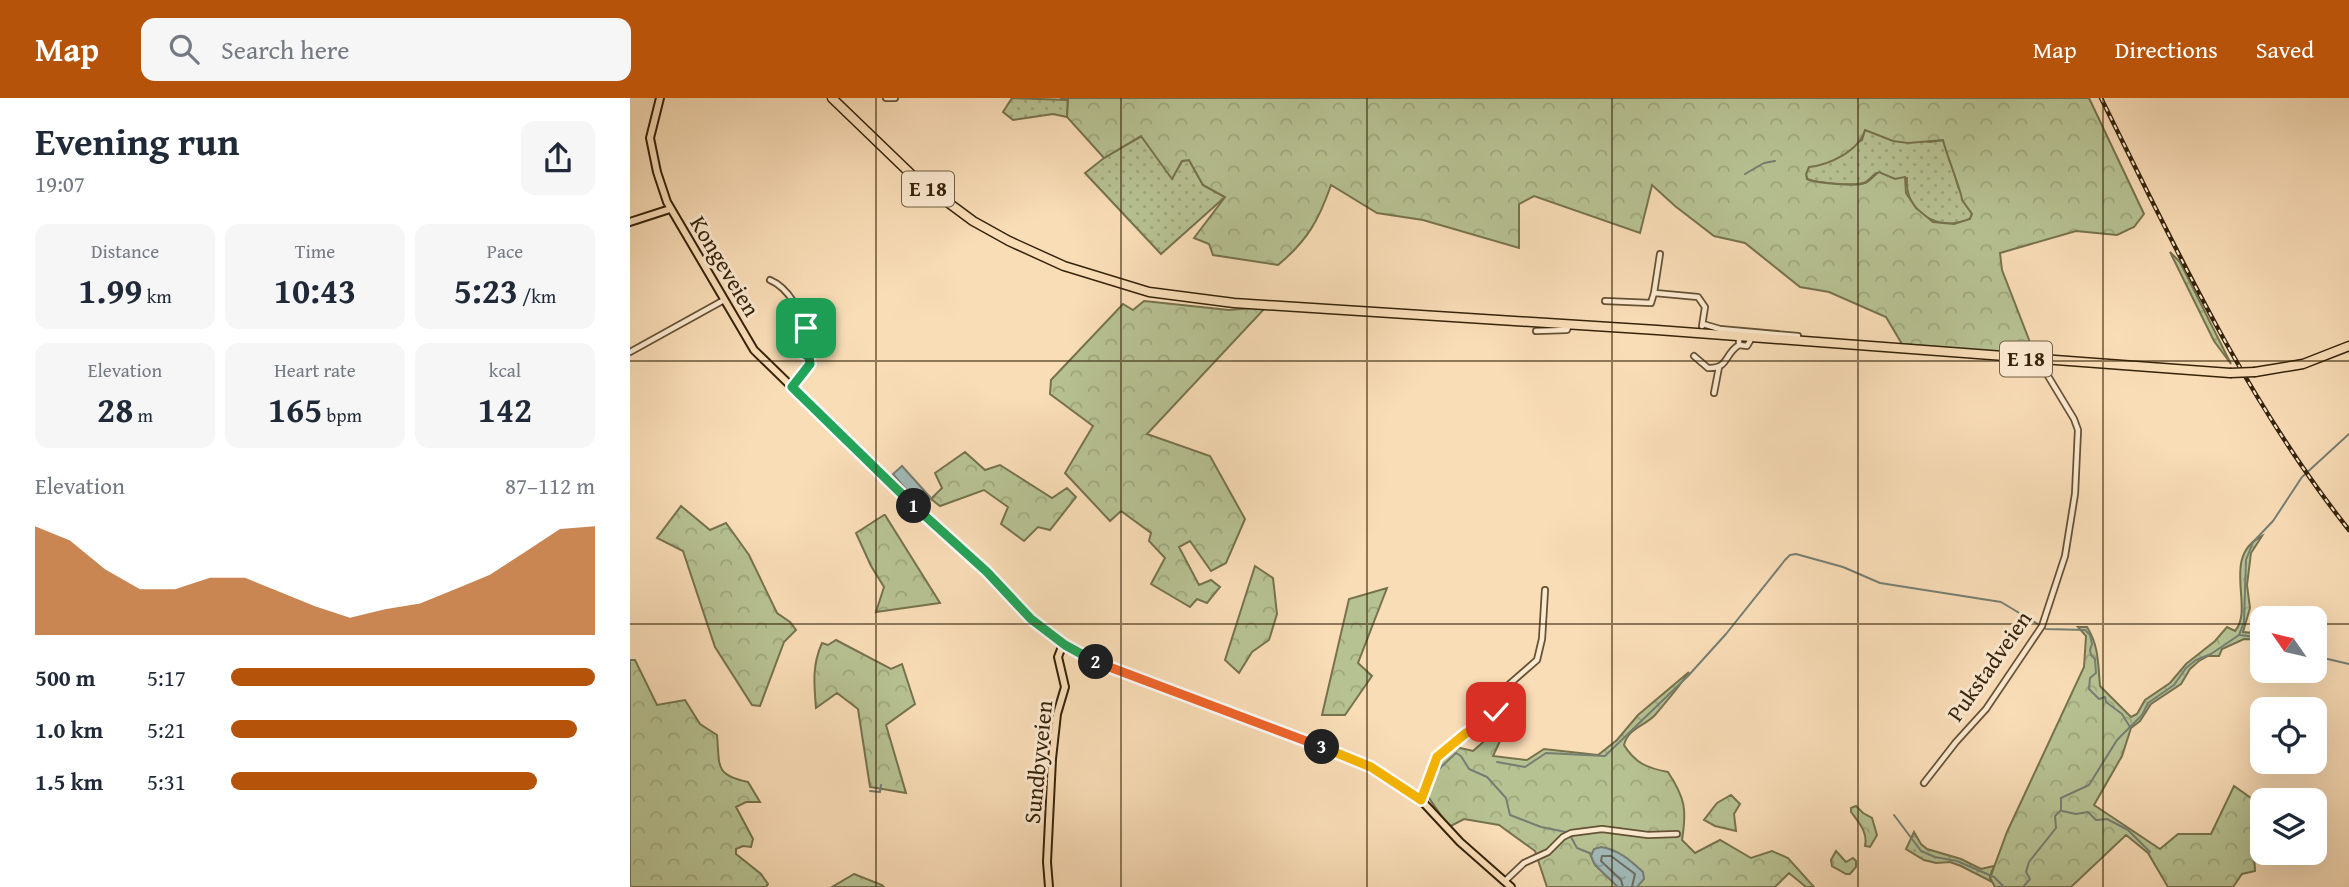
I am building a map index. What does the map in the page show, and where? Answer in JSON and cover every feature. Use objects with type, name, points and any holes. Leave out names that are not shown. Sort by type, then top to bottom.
[{"type":"highway","name":"E 18","points":[[832,98],[899,164],[954,208],[1024,249],[1105,281],[1195,300],[1536,330],[1569,324],[1701,329],[1739,341],[2230,373],[2303,364],[2349,346]]},
{"type":"main road","name":"Kongeveien","points":[[660,98],[650,138],[657,172],[670,209],[754,350],[928,519],[987,572],[1025,613],[1063,643],[1110,669],[1359,761],[1421,800],[1460,842],[1511,887]]},
{"type":"main road","points":[[630,222],[670,209]]},
{"type":"main road","name":"Sundbyveien","points":[[1049,887],[1047,862],[1052,759],[1057,714],[1065,684],[1058,657],[1063,643]]},
{"type":"street","points":[[886,98],[895,98]]},
{"type":"street","points":[[1605,301],[1649,304],[1654,293],[1660,254]]},
{"type":"street","points":[[770,281],[778,284],[789,295],[806,331],[800,351],[809,357],[810,364],[792,387]]},
{"type":"street","points":[[1654,293],[1698,297],[1704,307],[1701,329],[1798,336]]},
{"type":"street","points":[[630,352],[724,300]]},
{"type":"street","points":[[1694,356],[1707,368],[1719,367],[1726,363],[1739,341],[1745,347],[1750,341]]},
{"type":"street","name":"Pukstadveien","points":[[1924,783],[1986,709],[2041,627],[2069,538],[2075,494],[2078,434],[2074,419],[2045,371],[2042,360]]},
{"type":"street","points":[[1714,393],[1719,367]]},
{"type":"street","points":[[1421,800],[1437,757],[1466,733],[1496,715],[1505,688],[1537,660],[1542,639],[1545,590]]},
{"type":"street","points":[[1505,881],[1524,863],[1548,852],[1563,837],[1574,833],[1602,829],[1655,836],[1677,834]]},
{"type":"green space","points":[[1012,98],[1068,100],[1067,117],[1053,114],[1013,120],[1003,112]]},
{"type":"green space","points":[[1060,98],[2089,98],[2144,214],[2134,227],[2117,235],[2076,231],[2000,253],[2002,270],[2035,355],[1902,344],[1886,317],[1829,292],[1800,287],[1745,243],[1714,236],[1652,185],[1640,233],[1534,196],[1519,204],[1519,248],[1423,220],[1377,213],[1331,185],[1311,229],[1278,265],[1213,255],[1209,244],[1194,238],[1225,197],[1203,185],[1189,160],[1182,161],[1172,179],[1141,136],[1104,158],[1067,117],[1068,100]],"holes":[[[1865,130],[1893,141],[1908,143],[1943,140],[1962,200],[1972,214],[1970,219],[1954,224],[1933,222],[1916,208],[1906,193],[1905,177],[1895,179],[1879,172],[1867,182],[1854,185],[1807,179],[1809,167],[1842,156],[1857,144]]]},
{"type":"green space","points":[[1865,130],[1930,142],[1944,140],[1959,189],[1972,213],[1970,219],[1947,223],[1926,216],[1917,210],[1911,201],[1907,178],[1895,179],[1876,173],[1858,184],[1826,183],[1807,179],[1809,167],[1862,140]]},
{"type":"green space","points":[[1142,136],[1172,178],[1182,161],[1189,160],[1203,185],[1225,197],[1161,254],[1085,173],[1104,158]]},
{"type":"green space","points":[[2170,252],[2180,262],[2231,364],[2214,341]]},
{"type":"green space","points":[[1144,301],[1229,310],[1266,307],[1147,434],[1210,456],[1245,519],[1226,563],[1211,571],[1190,541],[1179,547],[1199,585],[1211,580],[1220,587],[1207,603],[1197,599],[1190,607],[1151,584],[1165,558],[1149,541],[1151,533],[1121,511],[1110,521],[1065,473],[1093,426],[1050,394],[1051,380],[1123,304],[1133,310]]},
{"type":"green space","points":[[965,452],[985,470],[1000,465],[1052,498],[1067,488],[1076,497],[1050,530],[1038,527],[1024,541],[1001,524],[1008,507],[984,490],[940,506],[931,499],[942,488],[935,473]]},
{"type":"green space","points":[[681,506],[710,530],[726,523],[749,555],[777,613],[796,630],[784,642],[760,706],[752,705],[715,647],[683,551],[657,538]]},
{"type":"green space","points":[[884,515],[940,603],[876,612],[884,587],[856,533]]},
{"type":"green space","points":[[2262,536],[2251,553],[2247,585],[2250,608],[2243,632],[2250,633],[2250,639],[2244,639],[2222,649],[2219,656],[2208,656],[2199,661],[2190,669],[2181,684],[2151,704],[2140,721],[2131,728],[2122,756],[2094,805],[2160,849],[2178,834],[2211,834],[2234,786],[2250,797],[2250,865],[2255,865],[2255,871],[2242,874],[2233,887],[2168,887],[2148,853],[2126,835],[2071,887],[1995,887],[1990,878],[2007,832],[2084,667],[2086,636],[2078,627],[2087,627],[2094,641],[2100,686],[2131,717],[2137,714],[2145,700],[2170,683],[2186,664],[2215,641],[2227,627],[2235,631],[2242,609],[2240,569],[2243,556],[2250,545]]},
{"type":"green space","points":[[1255,566],[1273,578],[1277,614],[1269,640],[1252,652],[1239,673],[1225,660]]},
{"type":"green space","points":[[1387,588],[1358,663],[1372,676],[1345,715],[1322,715],[1349,599]]},
{"type":"green space","points":[[836,640],[891,669],[902,664],[915,704],[886,725],[906,793],[870,787],[858,709],[837,693],[816,708],[814,675],[819,651],[822,643],[828,645]]},
{"type":"green space","points":[[630,660],[635,660],[657,705],[685,700],[700,724],[717,735],[719,762],[724,772],[748,782],[760,802],[746,802],[736,807],[753,839],[751,847],[736,849],[736,854],[761,874],[768,884],[766,887],[630,887]]},
{"type":"green space","points":[[1689,672],[1655,715],[1633,731],[1624,745],[1642,764],[1668,772],[1683,804],[1682,840],[1695,853],[1720,840],[1751,858],[1772,851],[1788,858],[1814,887],[1806,887],[1789,873],[1775,887],[1637,887],[1643,879],[1591,856],[1595,865],[1618,887],[1547,887],[1535,851],[1499,825],[1464,819],[1449,827],[1427,795],[1438,759],[1452,746],[1473,751],[1496,731],[1500,741],[1493,756],[1527,760],[1544,749],[1598,755],[1617,740],[1638,715]]},
{"type":"green space","points":[[1731,795],[1740,804],[1734,814],[1736,831],[1704,820],[1717,803]]},
{"type":"green space","points":[[1856,806],[1872,818],[1877,835],[1870,847],[1865,846],[1864,832],[1851,812],[1851,808]]},
{"type":"green space","points":[[1914,832],[1927,849],[1961,859],[1981,869],[1994,866],[1990,877],[1992,882],[1961,866],[1950,862],[1924,860],[1906,849]]},
{"type":"green space","points":[[1836,851],[1846,862],[1853,858],[1856,861],[1856,867],[1850,874],[1832,866],[1831,860]]},
{"type":"green space","points":[[854,874],[882,885],[884,887],[832,887]]},
{"type":"water","points":[[902,466],[930,497],[920,506],[893,474]]},
{"type":"water","points":[[1601,847],[1619,853],[1643,872],[1644,879],[1637,887],[1618,887],[1595,865],[1591,856],[1594,849]]},
{"type":"waterway","points":[[1745,174],[1764,163],[1775,161]]},
{"type":"waterway","points":[[2023,887],[2030,879],[2026,872],[2029,862],[2056,828],[2055,816],[2061,810],[2061,798],[2089,785],[2117,740],[2142,715],[2148,703],[2174,685],[2186,668],[2239,635],[2244,622],[2246,560],[2253,542],[2273,521],[2302,477],[2349,434]]},
{"type":"waterway","points":[[1497,762],[1525,767],[1546,753],[1605,756],[1688,676],[1726,634],[1785,560],[1796,554],[1843,567],[1880,583],[2001,602],[2046,629],[2085,630],[2090,635],[2090,650],[2095,659],[2096,673],[2090,678],[2089,689],[2099,699],[2105,697],[2106,702],[2122,714],[2130,727]]},
{"type":"waterway","points":[[2240,635],[2250,636]]},
{"type":"waterway","points":[[2328,659],[2349,664]]},
{"type":"waterway","points":[[1439,769],[1456,753],[1469,769],[1487,777],[1506,798],[1510,815],[1541,827],[1566,832]]},
{"type":"waterway","points":[[870,791],[880,792],[881,785]]},
{"type":"waterway","points":[[2062,811],[2076,814],[2088,812],[2096,820],[2107,819],[2128,830],[2150,852]]},
{"type":"waterway","points":[[1894,815],[1921,851],[1957,861],[1994,877],[2004,887]]},
{"type":"waterway","points":[[1571,837],[1577,848],[1592,854]]},
{"type":"railway","points":[[2101,98],[2185,266],[2244,375],[2312,480],[2349,530]]},
{"type":"route","points":[[806,328],[806,338],[800,351],[809,357],[810,364],[792,387],[934,526],[987,572],[1025,613],[1043,629],[1079,653],[1132,677],[1359,761],[1421,800],[1437,757],[1466,733],[1496,715],[1496,712]]}]
